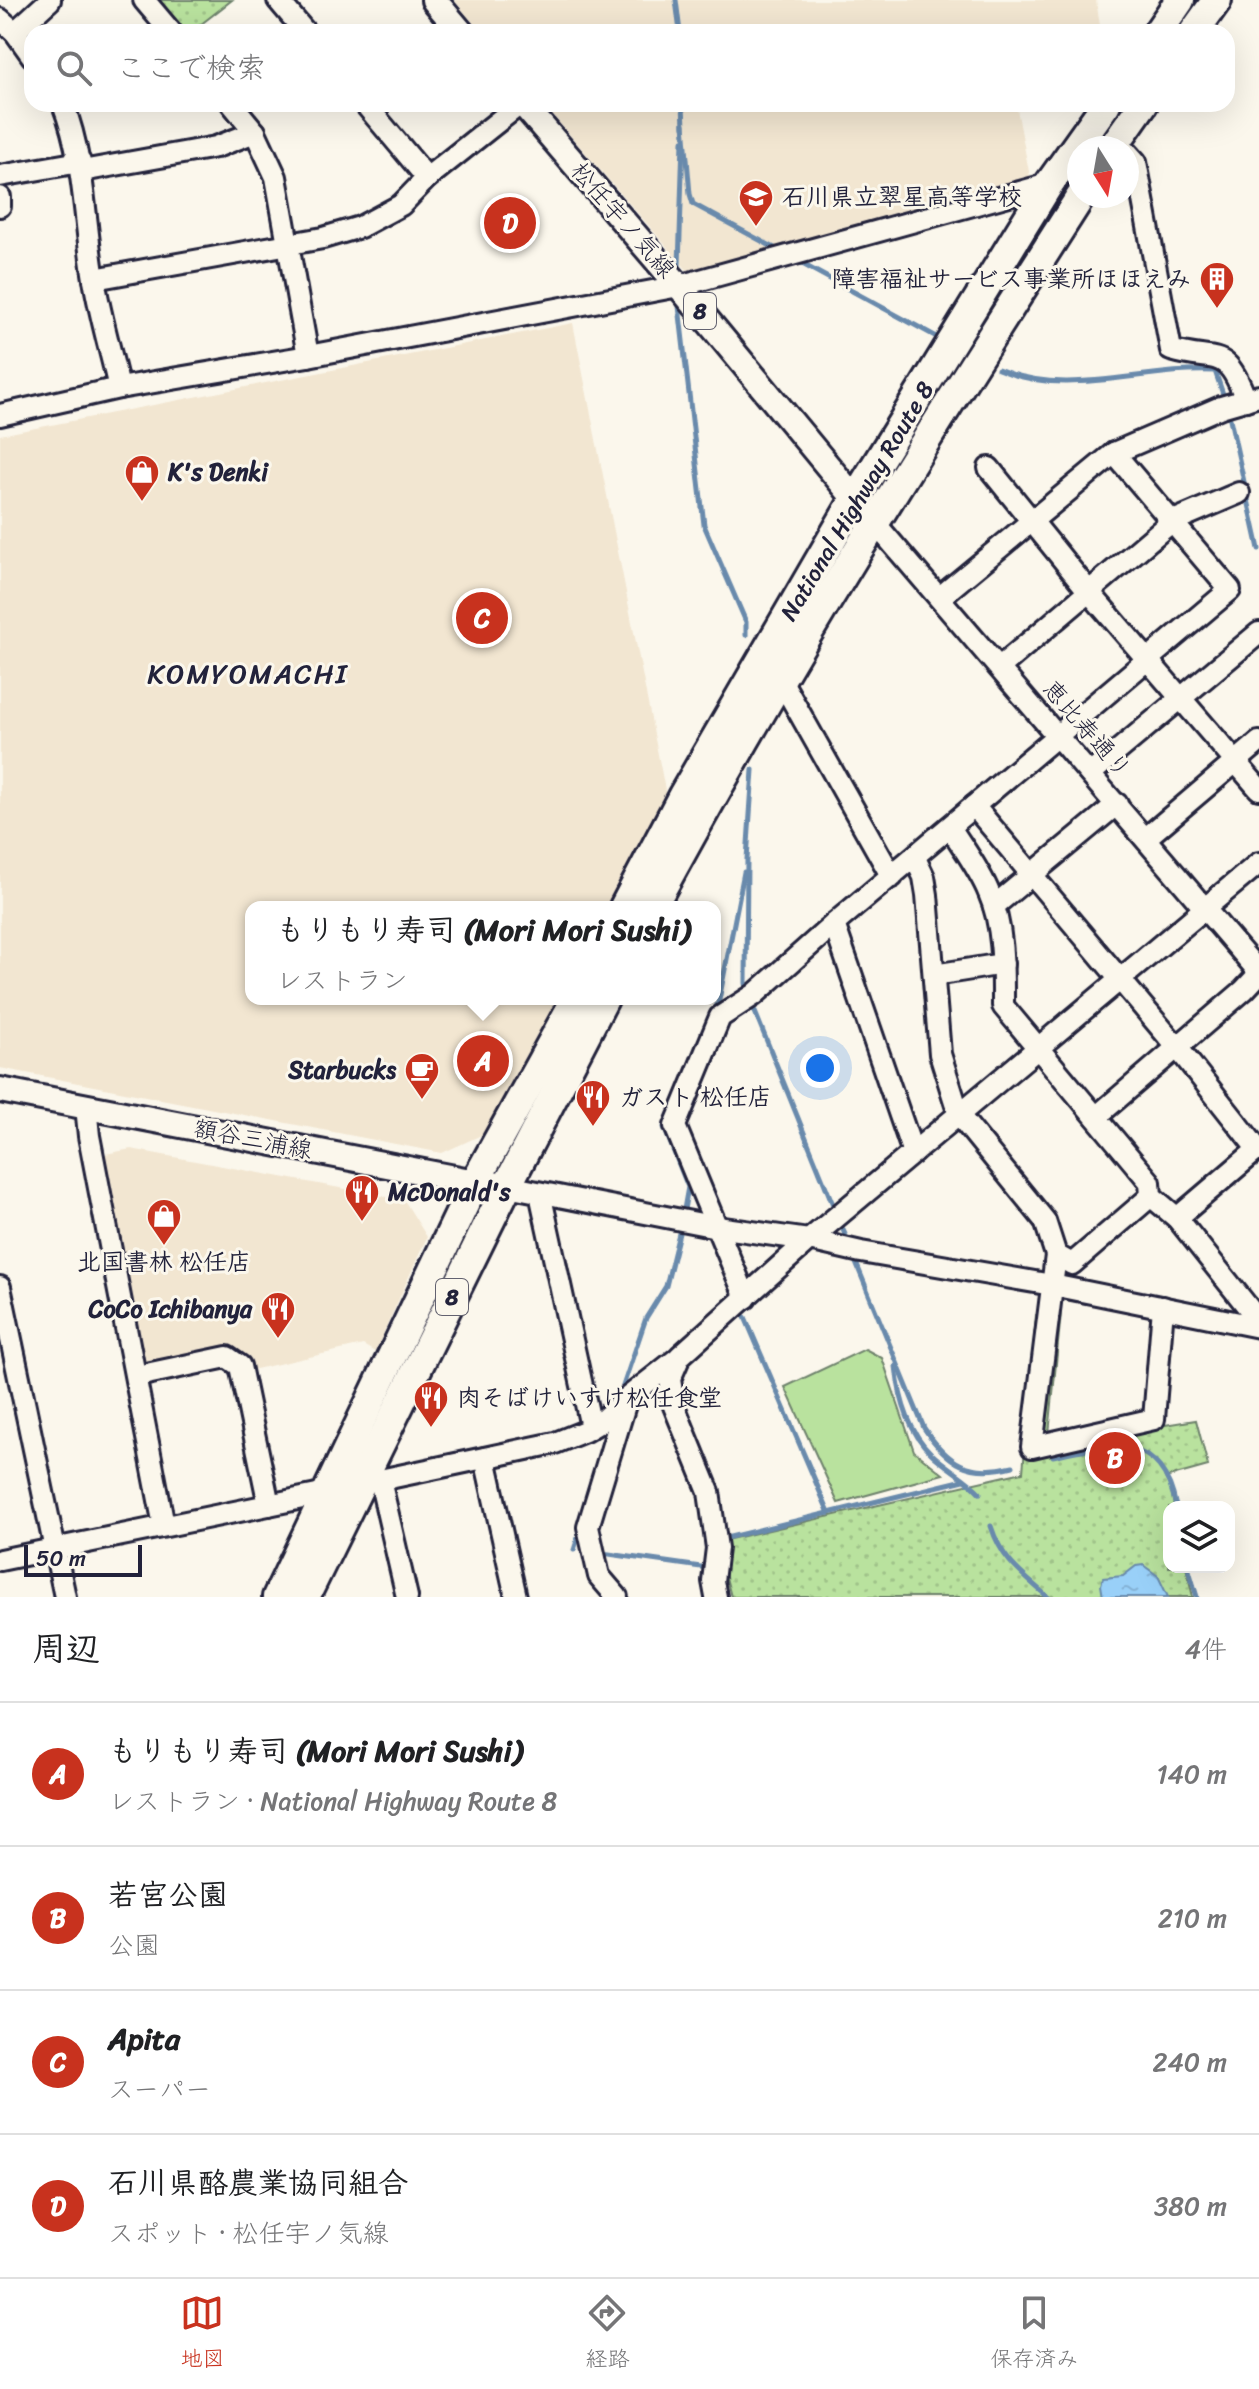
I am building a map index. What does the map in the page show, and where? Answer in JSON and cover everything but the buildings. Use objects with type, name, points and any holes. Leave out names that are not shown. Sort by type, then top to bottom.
[{"type":"highway","points":[[1164,24],[1180,0]]},
{"type":"highway","points":[[1200,24],[1217,0]]},
{"type":"highway","name":"National Highway Route 8","points":[[627,901],[683,795],[855,499],[1049,184],[1100,112]]},
{"type":"highway","points":[[1126,136],[1139,112]]},
{"type":"highway","name":"National Highway Route 8","points":[[655,901],[712,795],[874,522],[1073,208]]},
{"type":"highway","name":"8","points":[[277,1597],[475,1182],[573,1005]]},
{"type":"highway","name":"8","points":[[305,1597],[373,1476],[507,1186],[601,1005]]},
{"type":"main road","points":[[434,0],[454,24]]},
{"type":"main road","name":"松任宇ノ気線","points":[[529,112],[679,286],[874,522]]},
{"type":"main road","name":"額谷三浦線","points":[[0,1090],[507,1186]]},
{"type":"street","points":[[24,46],[7,25],[50,0]]},
{"type":"street","points":[[144,0],[164,24]]},
{"type":"street","points":[[278,0],[298,24]]},
{"type":"street","points":[[66,112],[81,167],[94,279],[119,388]]},
{"type":"street","points":[[239,112],[255,132],[276,177],[308,356]]},
{"type":"street","points":[[372,112],[427,178]]},
{"type":"street","points":[[94,279],[323,238],[360,227],[401,205],[427,178],[512,112]]},
{"type":"street","points":[[0,176],[216,147],[255,132]]},
{"type":"street","points":[[940,597],[1114,453],[1240,402],[1235,371],[1214,356],[1188,355],[1171,350],[1139,178]]},
{"type":"street","points":[[0,415],[119,388],[679,286],[1049,184]]},
{"type":"street","points":[[0,197],[0,206]]},
{"type":"street","points":[[746,1298],[675,1126],[720,1017],[748,999],[1230,590],[1114,453]]},
{"type":"street","points":[[989,468],[1090,593],[1259,789]]},
{"type":"street","points":[[1000,667],[1171,522],[1239,493]]},
{"type":"street","name":"恵比寿通り","points":[[874,522],[1259,973]]},
{"type":"street","points":[[1090,774],[1259,633]]},
{"type":"street","points":[[781,680],[892,877]]},
{"type":"street","points":[[1146,838],[1259,742]]},
{"type":"street","points":[[994,906],[1117,804]]},
{"type":"street","points":[[974,806],[1177,1047],[1258,1150],[1177,1218]]},
{"type":"street","points":[[950,827],[989,891],[994,906],[1003,964],[1003,1006],[1150,1182],[1151,1196],[1177,1218],[1259,1324]]},
{"type":"street","points":[[915,858],[924,877],[927,895],[940,1054],[959,1115],[1045,1221],[1056,1255],[1032,1447],[1154,1419],[1163,1307]]},
{"type":"street","points":[[407,1597],[373,1476],[555,1443],[602,1421],[680,1356],[809,1240],[1259,863]]},
{"type":"street","points":[[834,924],[913,1153]]},
{"type":"street","points":[[934,975],[1003,964]]},
{"type":"street","points":[[1096,1117],[1244,990],[1259,973]]},
{"type":"street","points":[[86,1106],[89,1136],[164,1526]]},
{"type":"street","points":[[507,1186],[717,1227],[809,1240],[1259,1324]]},
{"type":"street","points":[[540,1193],[591,1427]]},
{"type":"street","points":[[1056,1255],[1072,1264],[1151,1196]]},
{"type":"street","points":[[0,1287],[4,1327],[65,1597]]},
{"type":"street","points":[[680,1356],[670,1379],[674,1406],[709,1492],[717,1548],[714,1589]]},
{"type":"street","points":[[137,1376],[227,1357],[240,1366],[269,1505]]},
{"type":"street","points":[[617,1597],[599,1576],[588,1527],[627,1398]]},
{"type":"street","points":[[485,1458],[516,1597]]},
{"type":"street","points":[[0,1560],[327,1493]]},
{"type":"shaded area","points":[[454,0],[1096,0],[1100,24],[474,24]]},
{"type":"shaded area","name":"石川県立翠星高等学校","points":[[550,112],[1018,112],[1030,177],[694,278]]},
{"type":"shaded area","points":[[573,323],[666,795],[610,901],[245,901],[245,1005],[555,1005],[488,1132],[442,1153],[0,1068],[0,435]]},
{"type":"shaded area","points":[[131,1149],[404,1200],[427,1237],[375,1352],[363,1345],[247,1371],[244,1358],[156,1368],[141,1360],[100,1155]]},
{"type":"green space","points":[[157,0],[232,0],[201,24],[179,24]]},
{"type":"green space","points":[[1061,1313],[1048,1444],[1196,1420],[1208,1466],[1165,1478],[1173,1501],[1163,1501],[1163,1573],[1187,1573],[1193,1597],[731,1597],[717,1542],[1023,1472],[1036,1315]]},
{"type":"green space","points":[[865,1349],[882,1358],[914,1451],[943,1474],[838,1503],[785,1387]]},
{"type":"water","points":[[1143,1565],[1158,1576],[1168,1597],[1103,1597],[1103,1578],[1123,1576],[1136,1566]]},
{"type":"waterway","points":[[676,0],[679,24]]},
{"type":"waterway","points":[[683,112],[684,127]]},
{"type":"waterway","points":[[684,124],[693,204],[780,251]]},
{"type":"waterway","points":[[679,266],[683,141]]},
{"type":"waterway","points":[[795,260],[935,336]]},
{"type":"waterway","points":[[679,306],[704,525],[746,622],[746,635]]},
{"type":"waterway","points":[[998,369],[1024,378],[1078,382],[1215,371],[1225,400]]},
{"type":"waterway","points":[[1228,410],[1259,549]]},
{"type":"waterway","points":[[748,993],[747,859],[753,770]]},
{"type":"waterway","points":[[721,990],[744,872]]},
{"type":"waterway","points":[[751,1002],[836,1212]]},
{"type":"waterway","points":[[713,1014],[717,1005]]},
{"type":"waterway","points":[[668,1118],[664,1127],[688,1187],[683,1215]]},
{"type":"waterway","points":[[689,1188],[699,1210]]},
{"type":"waterway","points":[[839,1221],[848,1241]]},
{"type":"waterway","points":[[623,1386],[646,1318],[666,1286],[681,1225]]},
{"type":"waterway","points":[[854,1258],[924,1428],[933,1440],[961,1465],[984,1470],[1013,1466]]},
{"type":"waterway","points":[[745,1317],[829,1513]]},
{"type":"waterway","points":[[896,1366],[902,1401],[916,1434],[937,1458],[980,1493]]},
{"type":"waterway","points":[[1053,1456],[1095,1448],[1131,1449],[1146,1455],[1159,1466],[1174,1501]]},
{"type":"waterway","points":[[724,1542],[726,1538],[964,1480]]},
{"type":"waterway","points":[[991,1526],[1007,1558],[1048,1597]]},
{"type":"waterway","points":[[574,1550],[581,1528]]},
{"type":"waterway","points":[[602,1553],[708,1568]]},
{"type":"waterway","points":[[1190,1573],[1197,1597]]},
{"type":"place","name":"石川県酪農業協同組合","points":[[510,223]]},
{"type":"place","name":"石川県立翠星高等学校","points":[[756,228]]},
{"type":"place","name":"障害福祉サービス事業所ほほえみ","points":[[1217,310]]},
{"type":"place","name":"K's Denki","points":[[142,503]]},
{"type":"place","name":"Apita","points":[[482,618]]},
{"type":"place","name":"もりもり寿司 (Mori Mori Sushi)","points":[[483,1061]]},
{"type":"place","name":"Starbucks","points":[[422,1101]]},
{"type":"place","name":"ガスト 松任店","points":[[593,1128]]},
{"type":"place","name":"McDonald's","points":[[362,1223]]},
{"type":"place","name":"北国書林 松任店","points":[[164,1247]]},
{"type":"place","name":"CoCo Ichibanya","points":[[278,1340]]},
{"type":"place","name":"肉そばけいすけ松任食堂","points":[[431,1429]]},
{"type":"place","name":"若宮公園","points":[[1115,1458]]},
{"type":"district","name":"KOMYOMACHI","points":[[248,673]]}]
